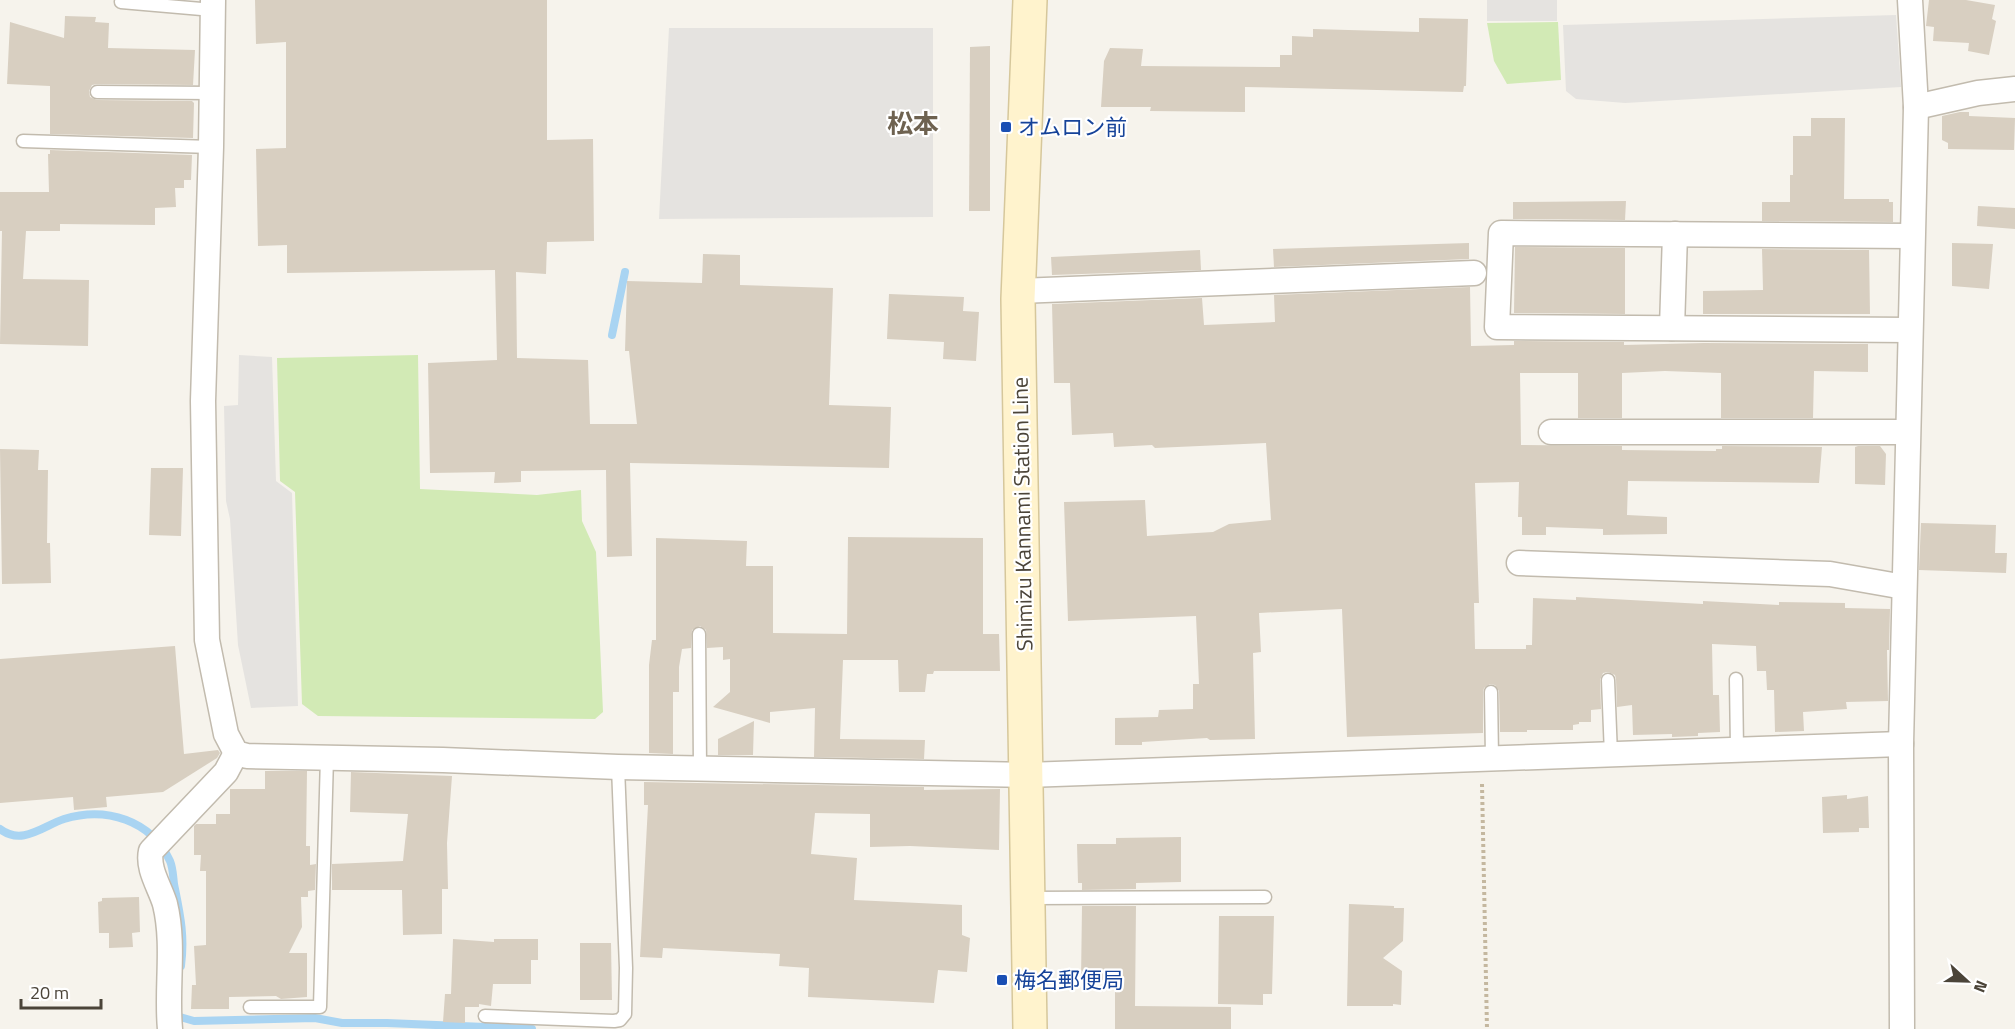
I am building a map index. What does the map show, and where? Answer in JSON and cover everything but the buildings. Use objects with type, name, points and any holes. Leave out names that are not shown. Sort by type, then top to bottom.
[{"type":"main road","name":"Shimizu Kannami Station Line","points":[[1030,0],[1019,291],[1030,1029]]},
{"type":"street","points":[[1902,1029],[1900,744],[1916,108],[1910,0]]},
{"type":"street","points":[[213,5],[203,400],[207,640],[226,734],[236,753],[247,756],[1027,775],[1900,744]]},
{"type":"street","points":[[1916,108],[1978,93],[2015,89]]},
{"type":"street","points":[[1910,330],[1497,327],[1501,233],[1912,236]]},
{"type":"street","points":[[1672,328],[1675,234]]},
{"type":"street","points":[[1019,291],[1474,273]]},
{"type":"street","points":[[1551,432],[1907,432]]},
{"type":"street","points":[[1519,563],[1830,574],[1904,587]]},
{"type":"street","points":[[170,1029],[168,1010],[170,946],[165,904],[149,859],[151,851],[170,829],[226,772],[236,753]]},
{"type":"lane","points":[[121,2],[213,5]]},
{"type":"lane","points":[[97,92],[211,93]]},
{"type":"lane","points":[[23,141],[211,147]]},
{"type":"lane","points":[[699,634],[700,768]]},
{"type":"lane","points":[[1736,679],[1737,750]]},
{"type":"lane","points":[[1608,680],[1611,755]]},
{"type":"lane","points":[[1487,759],[1491,692]]},
{"type":"lane","points":[[250,1007],[320,1007],[327,757]]},
{"type":"lane","points":[[485,1016],[618,1024],[625,1014],[626,968],[618,766]]},
{"type":"lane","points":[[1029,898],[1265,897]]},
{"type":"path","points":[[1486,1029],[1487,759]]},
{"type":"green space","points":[[1558,22],[1561,80],[1507,84],[1494,61],[1487,23]]},
{"type":"green space","points":[[418,355],[420,489],[537,495],[581,490],[582,521],[596,552],[603,712],[595,719],[318,716],[302,704],[295,492],[280,481],[277,358]]},
{"type":"shaded area","points":[[1487,0],[1557,0],[1557,21],[1487,21]]},
{"type":"shaded area","points":[[1896,15],[1901,87],[1625,103],[1576,99],[1566,91],[1563,25]]},
{"type":"shaded area","points":[[669,28],[933,28],[933,217],[659,219]]},
{"type":"shaded area","points":[[239,355],[272,357],[276,481],[292,493],[298,706],[251,708],[238,645],[230,519],[226,501],[224,406],[238,405]]},
{"type":"waterway","points":[[612,335],[625,272]]},
{"type":"waterway","points":[[0,829],[8,834],[24,835],[64,819],[96,814],[126,820],[151,835],[162,847],[172,866],[181,925],[181,966]]},
{"type":"waterway","points":[[180,1017],[194,1021],[315,1018],[342,1023],[532,1029]]},
{"type":"place","name":"オムロン前","points":[[1006,127]]},
{"type":"place","name":"梅名郵便局","points":[[1002,980]]},
{"type":"district","name":"松本","points":[[913,124]]}]
